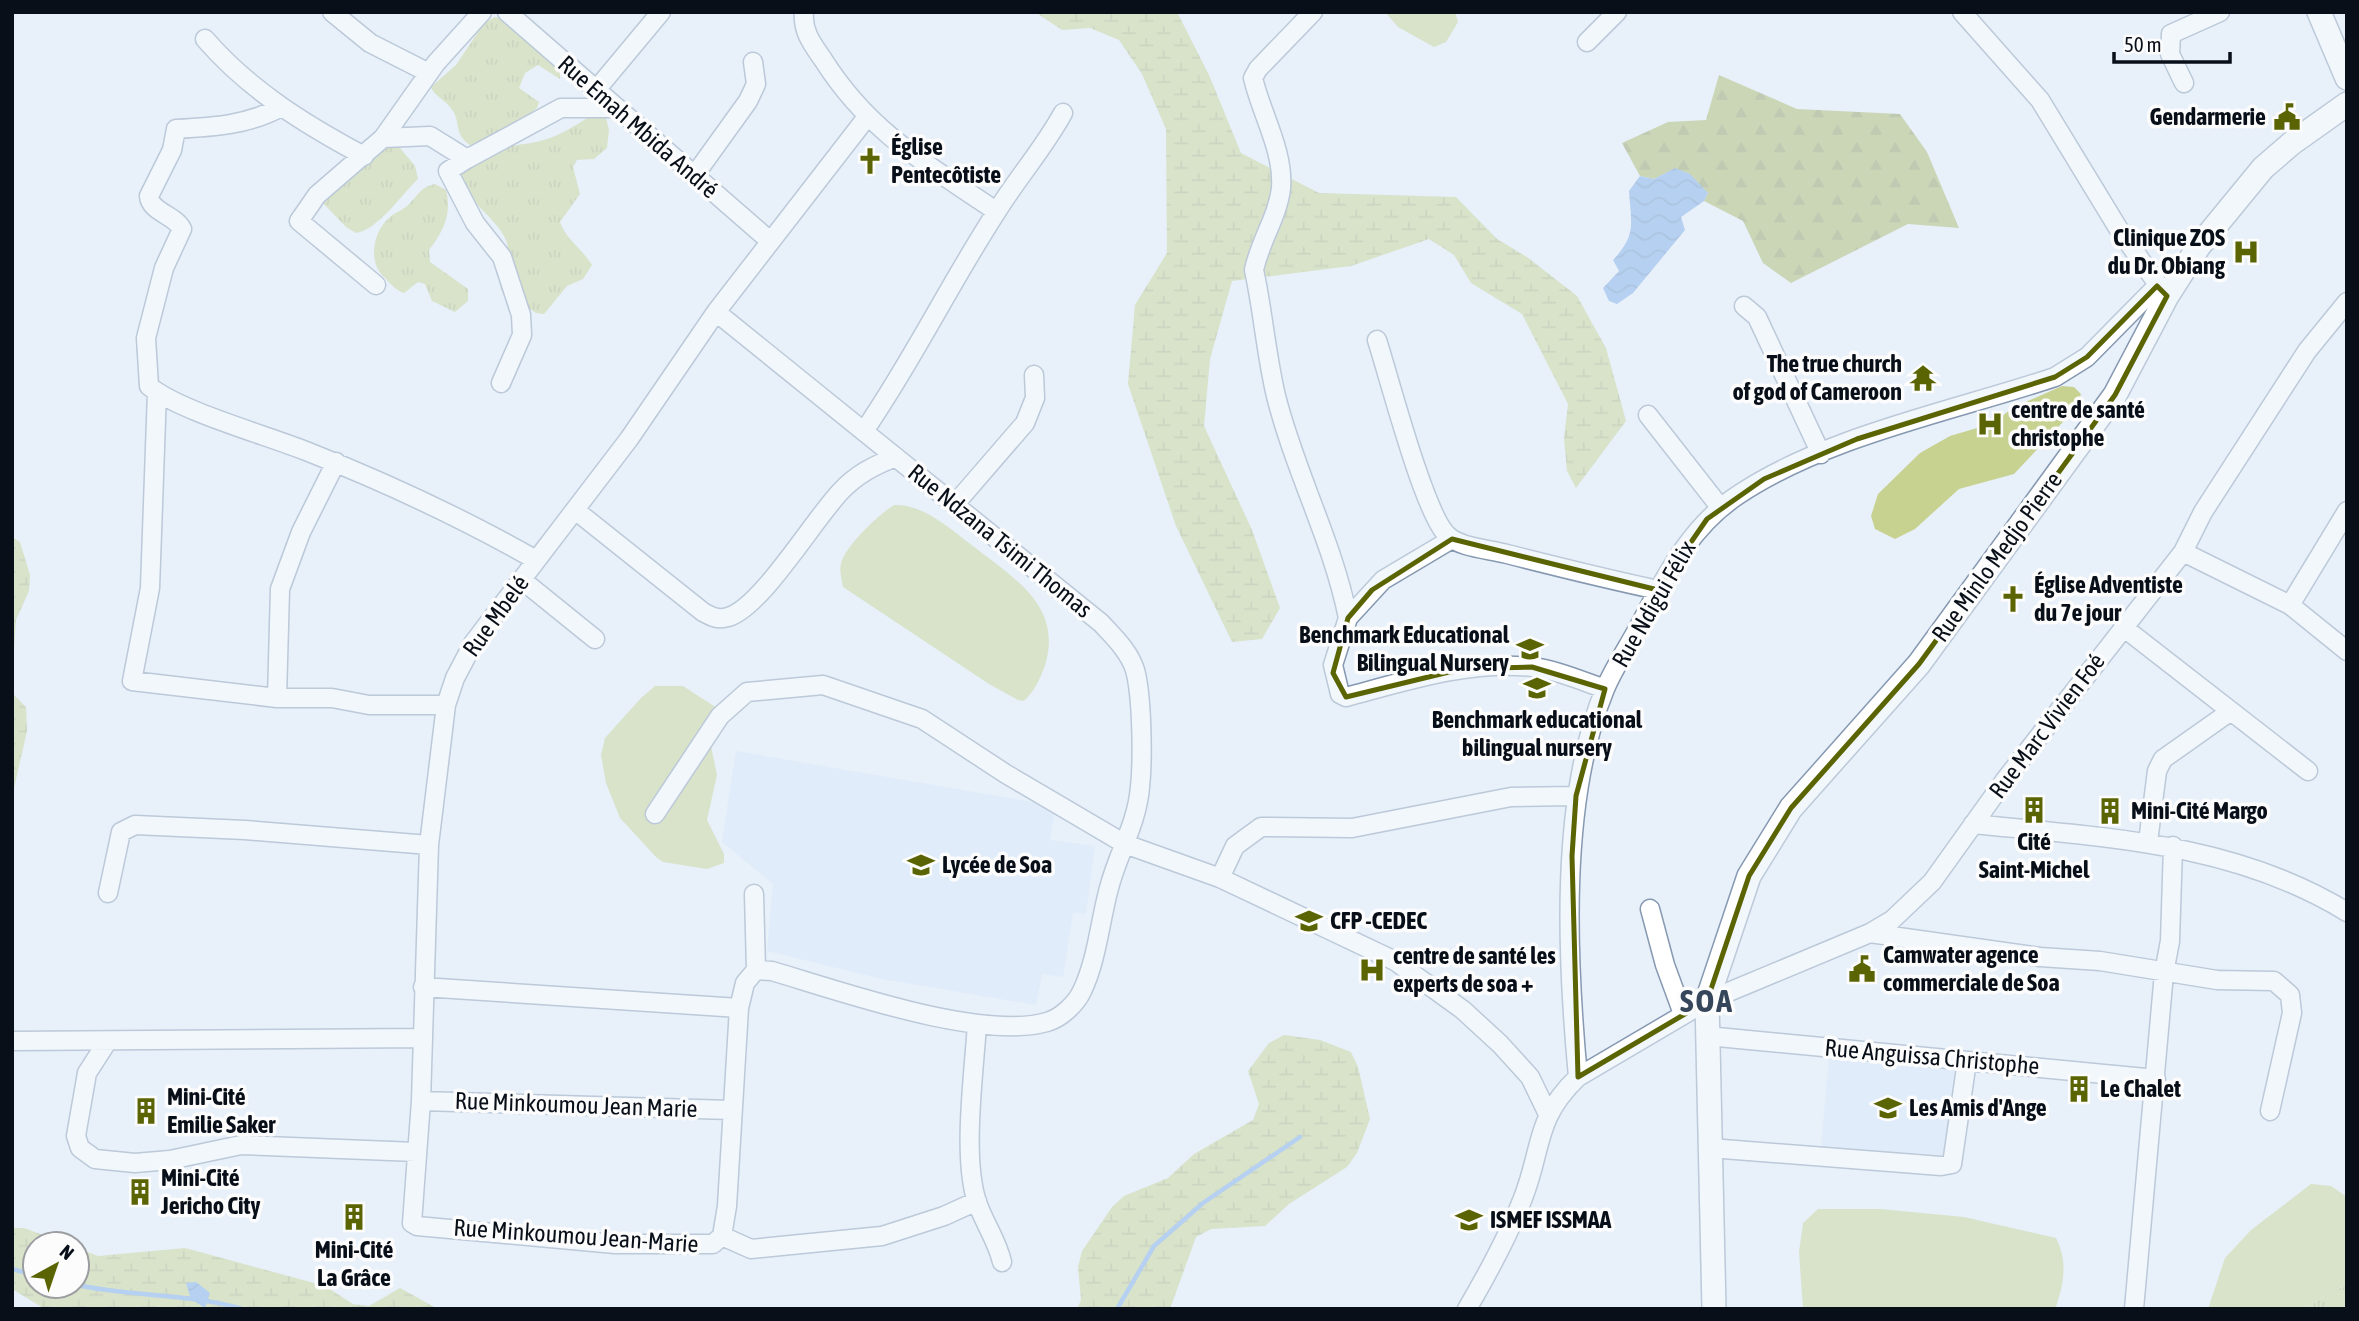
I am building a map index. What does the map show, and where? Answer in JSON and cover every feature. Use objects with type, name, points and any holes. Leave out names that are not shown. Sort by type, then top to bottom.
[{"type":"street","points":[[332,12],[370,43],[429,73]]},
{"type":"street","points":[[376,285],[299,221],[317,195],[383,138],[429,73],[482,12]]},
{"type":"street","name":"Rue Emah Mbida André","points":[[508,12],[770,241]]},
{"type":"street","points":[[596,90],[661,12]]},
{"type":"street","points":[[804,12],[807,34],[843,91],[867,117],[906,150],[996,211]]},
{"type":"street","points":[[1313,12],[1258,69],[1253,78],[1280,169],[1278,205],[1258,253],[1254,270],[1276,398],[1311,507],[1335,564],[1348,618]]},
{"type":"street","points":[[1587,42],[1617,12]]},
{"type":"street","points":[[1962,12],[2040,100],[2077,164],[2162,291]]},
{"type":"street","points":[[2184,83],[2170,54],[2171,34],[2220,12]]},
{"type":"street","points":[[2319,12],[2347,78]]},
{"type":"street","points":[[205,39],[281,107],[364,156]]},
{"type":"street","points":[[694,176],[748,101],[756,84],[753,62]]},
{"type":"street","name":"Rue Minlo Medjo Pierre","points":[[1714,1309],[1707,1001],[1749,876],[1791,808],[1927,653],[2115,395],[2162,291],[2263,168],[2292,143],[2347,104]]},
{"type":"street","points":[[281,107],[248,121],[229,125],[176,129],[172,150],[149,196],[150,202],[179,223],[182,229],[164,268],[146,338],[149,386],[156,392],[336,462],[466,521],[536,560]]},
{"type":"street","points":[[501,383],[513,360],[523,324],[502,257],[475,223],[448,171],[561,108],[616,108]]},
{"type":"street","points":[[864,430],[892,390],[996,211],[1049,139],[1063,113]]},
{"type":"street","name":"Rue Mbelé","points":[[412,1223],[421,1101],[429,845],[446,705],[455,678],[474,642],[645,417],[716,312],[867,117]]},
{"type":"street","points":[[383,138],[430,136],[467,159]]},
{"type":"street","name":"Rue Ndigui Félix","points":[[1578,1077],[1571,912],[1576,796],[1605,689],[1658,590],[1688,543],[1720,507],[1794,463],[1857,439],[2055,377],[2087,357],[2162,291]]},
{"type":"street","name":"Rue Marc Vivien Foé","points":[[1548,1112],[1578,1077],[1683,1014],[1707,1001],[1870,933],[1892,920],[1932,882],[1973,824],[2183,552],[2203,512],[2307,351],[2347,302]]},
{"type":"street","points":[[1744,306],[1757,317],[1821,454]]},
{"type":"street","name":"Rue Ndzana Tsimi Thomas","points":[[716,312],[1101,623],[1122,645],[1135,670],[1142,746],[1140,788],[1133,826],[1125,844]]},
{"type":"street","points":[[1377,340],[1437,523],[1452,539],[1581,575],[1658,590]]},
{"type":"street","points":[[955,504],[1025,423],[1035,398],[1034,374]]},
{"type":"street","points":[[156,392],[150,588],[132,681],[276,698],[332,698],[369,705],[446,705]]},
{"type":"street","points":[[1648,415],[1720,507]]},
{"type":"street","points":[[575,510],[703,612],[716,619],[730,617],[765,590],[804,535],[842,490],[860,474],[896,457]]},
{"type":"street","points":[[276,698],[280,589],[301,532],[336,462]]},
{"type":"street","points":[[2290,605],[2347,511]]},
{"type":"street","points":[[1452,539],[1383,580],[1348,618],[1333,673],[1340,694],[1346,697],[1449,672],[1532,667],[1605,689]]},
{"type":"street","points":[[2183,552],[2290,605],[2347,651]]},
{"type":"street","points":[[522,580],[595,639]]},
{"type":"street","points":[[2123,627],[2308,771]]},
{"type":"street","points":[[655,814],[720,716],[747,692],[823,685],[922,719],[1006,774],[1125,844],[1220,878],[1371,949],[1413,974],[1463,1010],[1500,1044],[1530,1077],[1548,1112],[1524,1197],[1496,1260],[1467,1309]]},
{"type":"street","points":[[2148,842],[2157,771],[2164,759],[2231,711]]},
{"type":"street","points":[[1220,878],[1235,846],[1261,827],[1352,828],[1511,797],[1576,796]]},
{"type":"street","points":[[1973,824],[2172,846],[2241,864],[2320,897],[2347,912]]},
{"type":"street","points":[[108,893],[121,832],[135,825],[245,830],[429,845]]},
{"type":"street","points":[[754,894],[756,970],[772,971],[873,1000],[976,1024],[1049,1022],[1068,1010],[1082,991],[1110,885],[1125,844]]},
{"type":"street","points":[[2134,1309],[2164,974],[2170,941],[2172,846]]},
{"type":"street","points":[[1650,909],[1683,1014]]},
{"type":"street","points":[[1870,933],[2040,957],[2100,961],[2164,974],[2217,980],[2274,981],[2284,986],[2290,995],[2292,1013],[2270,1111]]},
{"type":"street","name":"Rue Minkoumou Jean-Marie","points":[[412,1223],[418,1226],[615,1244],[713,1244],[722,1236],[727,1206],[739,1008],[745,983],[756,970]]},
{"type":"street","points":[[423,987],[739,1008]]},
{"type":"street","points":[[976,1024],[972,1131],[977,1201],[993,1232],[1002,1262]]},
{"type":"street","name":"Rue Anguissa Christophe","points":[[1707,1036],[2156,1079]]},
{"type":"street","points":[[12,1041],[423,1038]]},
{"type":"street","points":[[107,1042],[87,1073],[76,1136],[80,1148],[95,1159],[135,1163],[170,1160],[241,1145],[416,1152]]},
{"type":"street","points":[[1710,1148],[1941,1166],[1952,1164],[1967,1061]]},
{"type":"street","name":"Rue Minkoumou Jean Marie","points":[[421,1101],[731,1110]]},
{"type":"street","points":[[722,1236],[751,1250],[882,1236],[944,1216],[977,1201]]},
{"type":"highlighted area","points":[[2157,286],[2167,296],[2115,395],[1919,664],[1791,808],[1749,876],[1707,1001],[1578,1077],[1572,856],[1576,796],[1605,689],[1532,667],[1495,668],[1449,672],[1346,697],[1333,673],[1348,618],[1372,590],[1452,539],[1658,590],[1707,519],[1764,479],[1857,439],[2055,377],[2087,357]]},
{"type":"shaded area","name":"Lycée de Soa","points":[[736,751],[1056,806],[1050,840],[1095,846],[1086,914],[1073,913],[1063,977],[1042,974],[1036,1005],[882,979],[767,951],[773,884],[722,842]]},
{"type":"shaded area","name":"Les Amis d'Ange","points":[[1829,1055],[1955,1065],[1949,1149],[1946,1155],[1821,1148]]},
{"type":"green space","points":[[1035,12],[1177,12],[1209,75],[1241,153],[1319,193],[1456,197],[1497,239],[1527,257],[1577,296],[1606,348],[1626,421],[1576,488],[1567,471],[1564,438],[1568,404],[1522,314],[1471,283],[1454,255],[1429,239],[1351,266],[1232,281],[1210,359],[1204,426],[1252,530],[1280,608],[1262,639],[1232,642],[1176,526],[1128,384],[1135,305],[1167,253],[1166,129],[1142,74],[1119,40],[1090,28],[1062,30]]},
{"type":"green space","points":[[1385,12],[1455,12],[1458,22],[1446,42],[1434,47],[1398,27]]},
{"type":"green space","points":[[495,17],[507,21],[560,67],[560,79],[538,65],[525,73],[519,88],[539,102],[537,108],[498,138],[475,148],[463,138],[454,113],[431,87],[456,65],[484,23]]},
{"type":"green space","points":[[1719,75],[1797,109],[1900,114],[1927,152],[1959,228],[1908,224],[1791,283],[1763,263],[1743,221],[1704,201],[1708,193],[1675,169],[1654,179],[1640,176],[1622,143],[1668,122],[1706,120]]},
{"type":"green space","points":[[604,110],[609,130],[607,148],[594,159],[577,160],[573,167],[580,194],[560,222],[592,265],[583,279],[567,286],[544,314],[536,313],[501,290],[499,276],[508,251],[506,239],[469,196],[459,178],[470,165],[491,151],[550,138]]},
{"type":"green space","points":[[391,137],[415,166],[418,179],[373,226],[356,233],[346,227],[322,202]]},
{"type":"green space","points":[[435,184],[446,190],[448,206],[443,229],[429,250],[430,262],[468,289],[468,301],[455,312],[432,301],[425,284],[418,282],[404,293],[398,290],[383,276],[375,263],[374,247],[384,224],[422,190]]},
{"type":"green space","points":[[2062,386],[2074,387],[2081,394],[2077,407],[2014,474],[1959,489],[1915,529],[1895,539],[1875,529],[1871,516],[1878,494],[1920,453],[1950,436],[1994,423],[2012,408]]},
{"type":"green space","points":[[894,505],[916,509],[946,525],[1016,580],[1039,606],[1049,639],[1047,658],[1038,681],[1024,701],[989,684],[843,587],[840,567],[844,557],[871,523]]},
{"type":"green space","points":[[12,537],[20,542],[30,575],[29,591],[16,620],[12,679]]},
{"type":"green space","points":[[655,686],[683,686],[717,708],[711,746],[717,775],[707,820],[724,854],[724,863],[707,869],[663,862],[656,857],[620,818],[606,783],[601,755],[605,738]]},
{"type":"green space","points":[[12,689],[14,695],[26,707],[27,731],[12,797]]},
{"type":"green space","points":[[1284,1035],[1320,1040],[1351,1052],[1358,1067],[1370,1119],[1357,1153],[1347,1167],[1289,1204],[1265,1226],[1211,1229],[1196,1237],[1170,1309],[1077,1309],[1081,1300],[1078,1267],[1082,1251],[1112,1207],[1124,1196],[1168,1178],[1194,1154],[1253,1120],[1259,1104],[1248,1071],[1269,1043]]},
{"type":"green space","points":[[2311,1184],[2331,1186],[2347,1197],[2347,1286],[2336,1289],[2304,1309],[2208,1309],[2225,1258],[2251,1230]]},
{"type":"green space","points":[[1818,1209],[1880,1209],[1964,1217],[2056,1238],[2064,1272],[2056,1307],[1803,1309],[1799,1252],[1803,1223]]},
{"type":"green space","points":[[12,1228],[24,1228],[29,1230],[21,1230],[21,1294],[12,1289]]},
{"type":"green space","points":[[185,1248],[325,1286],[353,1304],[369,1306],[400,1288],[438,1309],[45,1309],[30,1300],[91,1300],[91,1253],[98,1256]]},
{"type":"green space","points":[[2347,1286],[2347,1309],[2304,1309],[2336,1289]]},
{"type":"water","points":[[1675,168],[1690,174],[1708,193],[1704,201],[1681,217],[1685,230],[1633,293],[1617,304],[1609,301],[1603,288],[1619,271],[1613,260],[1626,243],[1631,228],[1629,191],[1640,176],[1654,179]]},
{"type":"water","points":[[196,1282],[210,1293],[205,1308],[191,1299],[186,1283]]},
{"type":"waterway","points":[[1117,1309],[1154,1246],[1203,1203],[1300,1137]]},
{"type":"waterway","points":[[12,1269],[21,1271]]},
{"type":"waterway","points":[[91,1288],[202,1300],[242,1309]]},
{"type":"place","name":"Gendarmerie","points":[[2287,117]]},
{"type":"place","name":"Église Pentecôtiste","points":[[870,161]]},
{"type":"place","name":"Clinique ZOS du Dr. Obiang","points":[[2246,252]]},
{"type":"place","name":"The true church of god of Cameroon","points":[[1923,378]]},
{"type":"place","name":"centre de santé christophe","points":[[1990,424]]},
{"type":"place","name":"Église Adventiste du 7e jour","points":[[2013,599]]},
{"type":"place","name":"Benchmark Educational Bilingual Nursery","points":[[1530,649]]},
{"type":"place","name":"Benchmark educational bilingual nursery","points":[[1537,688]]},
{"type":"place","name":"Cité Saint-Michel","points":[[2034,810]]},
{"type":"place","name":"Mini-Cité Margo","points":[[2110,811]]},
{"type":"place","name":"Lycée de Soa","points":[[921,865]]},
{"type":"place","name":"CFP -CEDEC","points":[[1309,921]]},
{"type":"place","name":"Camwater agence commerciale de Soa","points":[[1862,969]]},
{"type":"place","name":"centre de santé les experts de soa +","points":[[1372,970]]},
{"type":"place","name":"Le Chalet","points":[[2079,1089]]},
{"type":"place","name":"Les Amis d'Ange","points":[[1888,1108]]},
{"type":"place","name":"Mini-Cité Emilie Saker","points":[[146,1111]]},
{"type":"place","name":"Mini-Cité Jericho City","points":[[140,1192]]},
{"type":"place","name":"Mini-Cité La Grâce","points":[[354,1217]]},
{"type":"place","name":"ISMEF ISSMAA","points":[[1469,1220]]},
{"type":"district","name":"SOA","points":[[1707,1001]]}]
